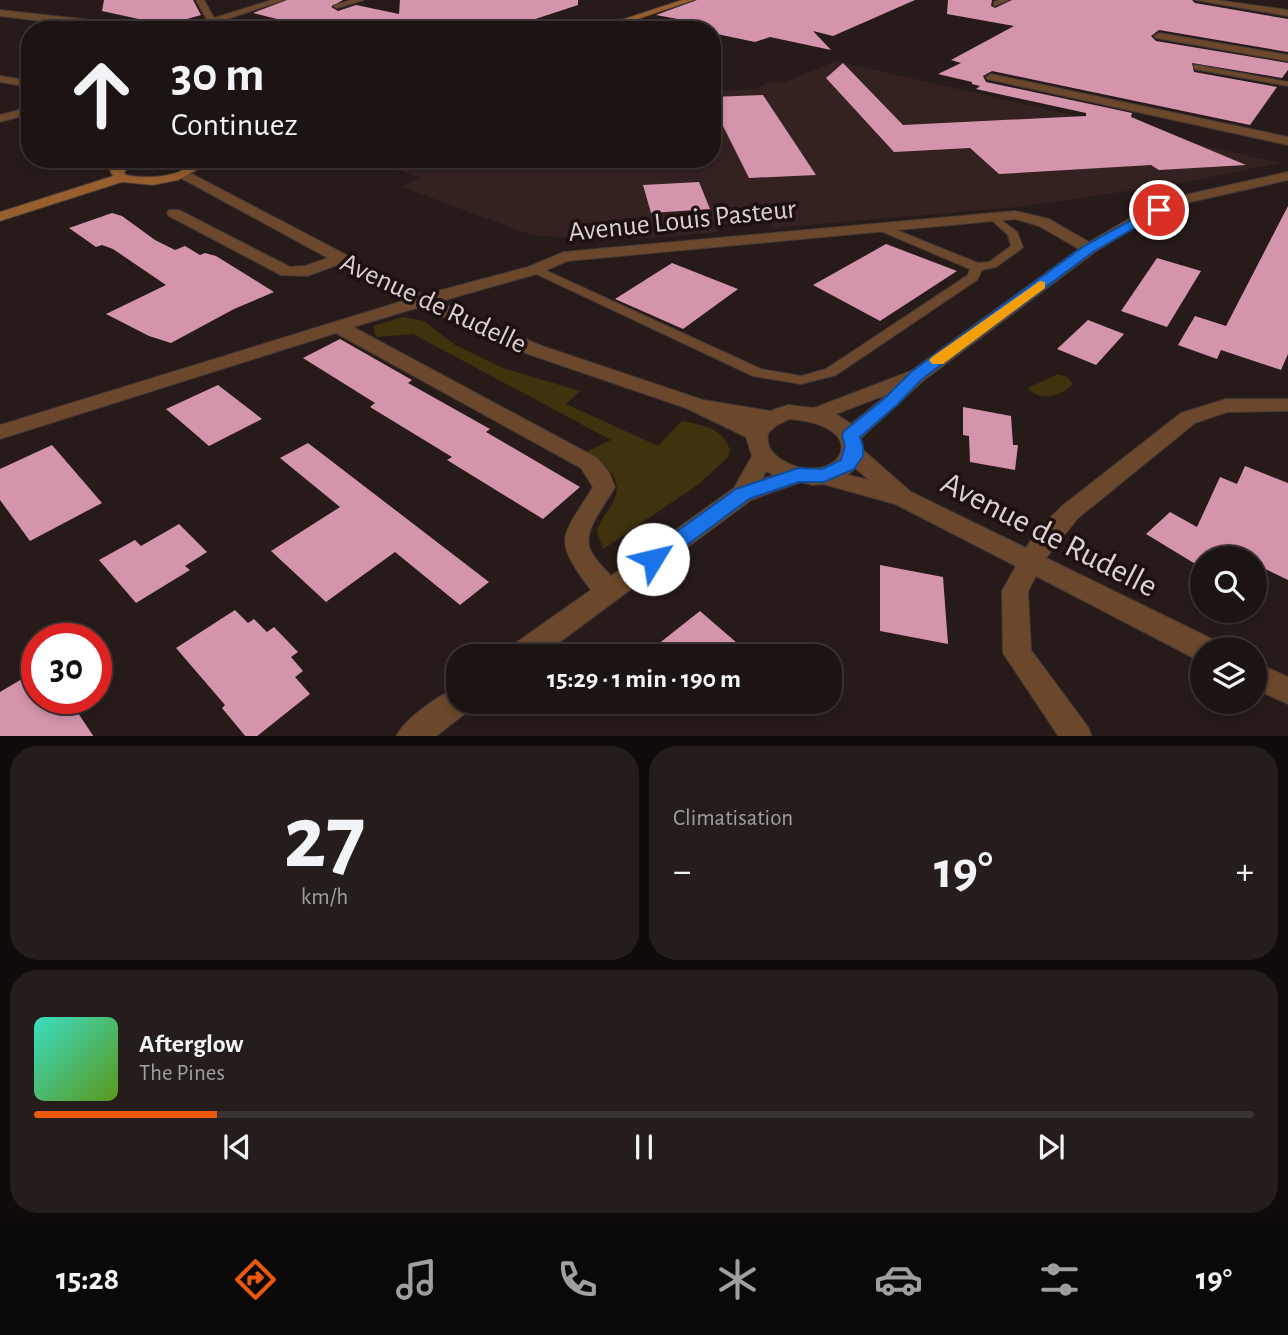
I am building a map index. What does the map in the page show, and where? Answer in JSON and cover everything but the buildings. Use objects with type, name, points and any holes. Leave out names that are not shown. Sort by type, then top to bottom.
[{"type":"main road","points":[[624,21],[690,0]]},
{"type":"main road","points":[[121,168],[117,171],[121,178]]},
{"type":"main road","points":[[0,217],[121,178],[137,182],[162,181],[186,175],[196,168]]},
{"type":"street","points":[[200,0],[212,21],[280,0]]},
{"type":"street","points":[[337,6],[360,0]]},
{"type":"street","points":[[1199,0],[1288,13]]},
{"type":"street","points":[[0,13],[12,12],[78,21]]},
{"type":"street","points":[[1158,36],[1288,58]]},
{"type":"street","points":[[991,77],[1288,141]]},
{"type":"street","points":[[0,79],[21,83]]},
{"type":"street","points":[[0,119],[21,113]]},
{"type":"street","name":"Avenue de Rudelle","points":[[186,175],[421,301],[535,350],[693,403],[735,408],[772,418]]},
{"type":"street","points":[[760,445],[778,468],[798,475],[824,476],[848,465],[852,444],[917,376],[1089,249],[1137,220],[1181,200],[1288,176]]},
{"type":"street","points":[[174,213],[287,271],[307,271],[339,259]]},
{"type":"street","name":"Avenue Louis Pasteur","points":[[0,432],[421,301],[534,270],[564,257],[992,216],[1030,216],[1089,249]]},
{"type":"street","points":[[339,327],[589,463],[601,478],[604,487],[575,533],[574,543],[577,554],[608,592]]},
{"type":"street","points":[[817,414],[917,376]]},
{"type":"street","name":"Avenue de Rudelle","points":[[693,403],[760,445]]},
{"type":"street","points":[[1076,736],[1017,653],[1015,591],[1030,563],[1046,538],[1070,512],[1188,418],[1226,406],[1288,405]]},
{"type":"street","points":[[743,494],[765,422],[772,418],[788,412],[817,414],[831,419],[852,444]]},
{"type":"street","name":"Avenue de Rudelle","points":[[852,444],[903,498]]},
{"type":"street","points":[[536,644],[743,494],[798,475]]},
{"type":"street","name":"Avenue de Rudelle","points":[[824,476],[903,498],[1190,642]]},
{"type":"street","points":[[1267,681],[1288,691]]},
{"type":"street","points":[[412,736],[446,710]]},
{"type":"lane","points":[[1197,67],[1288,83]]},
{"type":"lane","points":[[880,227],[977,267],[992,265],[1017,247],[1013,234],[992,216]]},
{"type":"lane","points":[[534,270],[758,373],[801,380],[831,372],[973,276],[977,267]]},
{"type":"shaded area","points":[[836,61],[1280,163],[1176,184],[1018,207],[773,228],[767,220],[715,225],[718,232],[653,238],[581,239],[532,235],[402,187],[420,178],[393,168],[721,168],[721,91],[754,89],[773,81],[783,83]]},
{"type":"shaded area","points":[[403,317],[424,321],[455,345],[503,368],[580,391],[566,404],[658,446],[682,421],[711,429],[727,443],[730,450],[728,457],[699,484],[603,549],[597,531],[615,497],[616,481],[601,462],[586,452],[611,440],[413,334],[376,337],[373,326]]},
{"type":"shaded area","points":[[1058,374],[1067,377],[1073,384],[1056,395],[1038,395],[1028,388]]},
{"type":"slow traffic","points":[[937,360],[1040,285]]},
{"type":"route","points":[[653,559],[743,494],[798,475],[824,476],[838,472],[848,465],[853,456],[854,446],[850,436],[917,376],[1089,249],[1159,210]]}]
